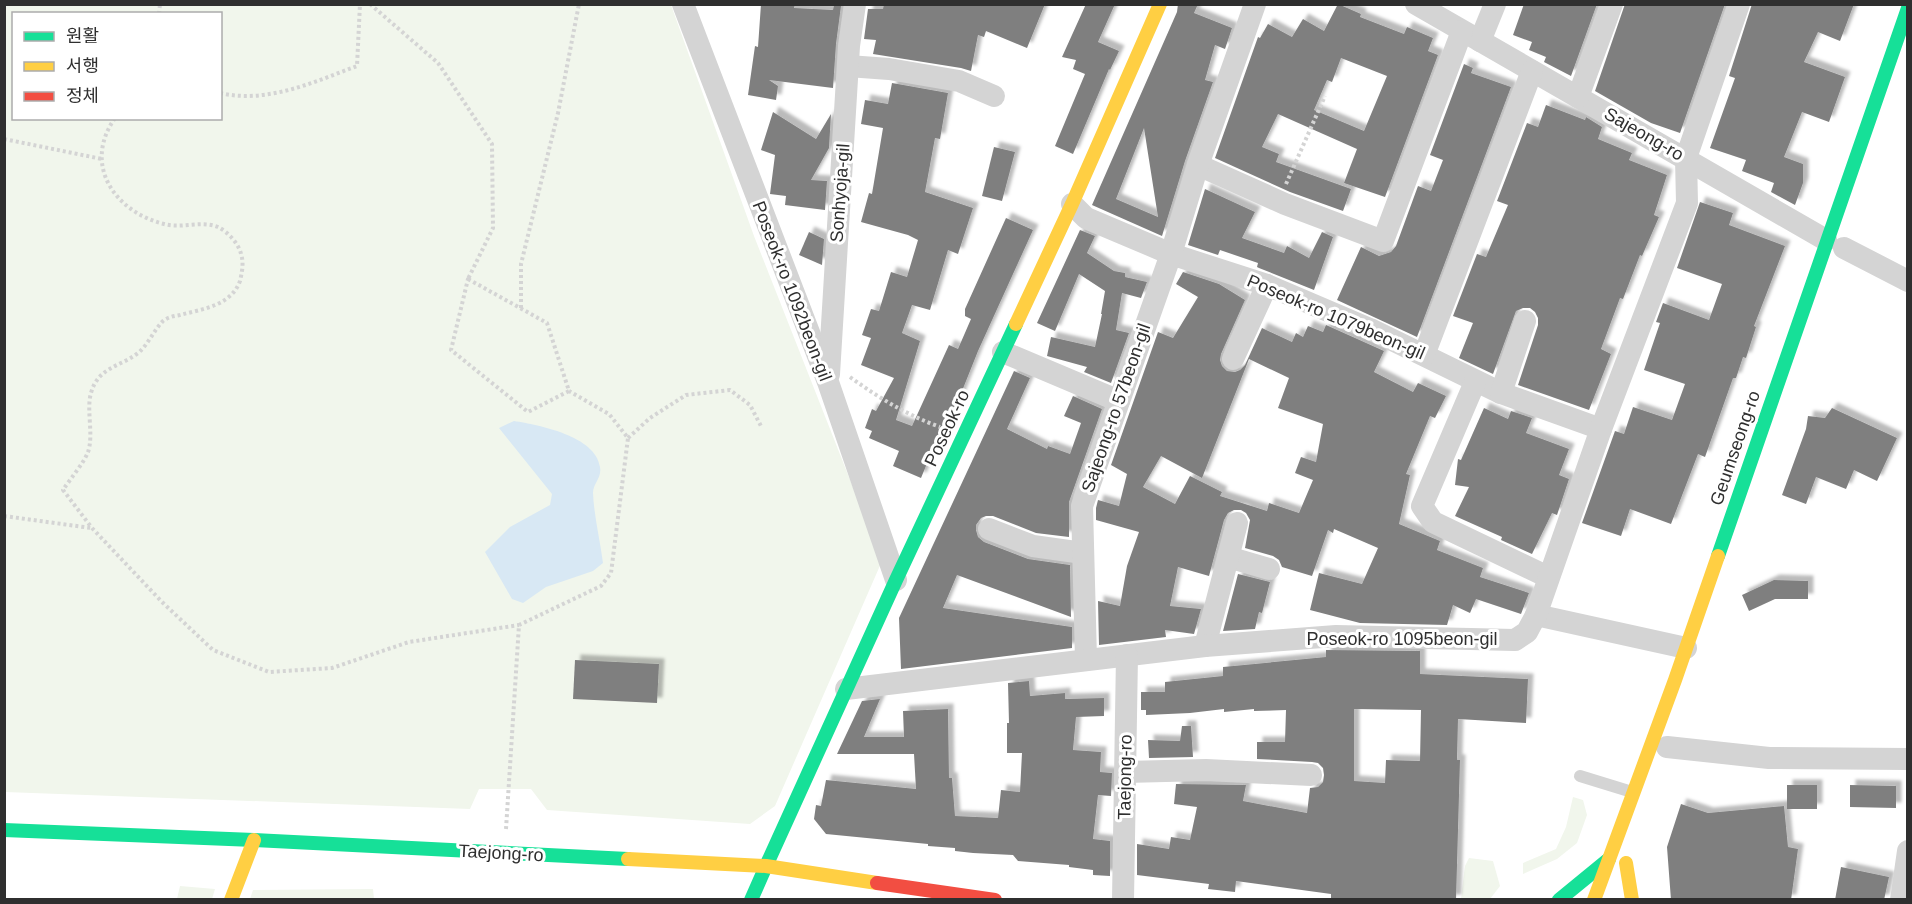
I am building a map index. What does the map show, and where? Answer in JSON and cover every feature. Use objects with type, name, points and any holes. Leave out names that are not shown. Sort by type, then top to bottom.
[{"type":"main road","name":"Poseok-ro","points":[[751,900],[896,580],[1072,204],[1160,4]]},
{"type":"main road","name":"Geumseong-ro","points":[[1594,900],[1686,648],[1840,246],[1908,8]]},
{"type":"main road","points":[[1633,792],[1649,798]]},
{"type":"main road","name":"Taejong-ro","points":[[4,830],[254,840],[766,866],[995,900]]},
{"type":"main road","points":[[231,900],[254,840]]},
{"type":"main road","points":[[1616,890],[1628,858],[1632,900]]},
{"type":"main road","points":[[1560,900],[1609,859]]},
{"type":"street","name":"Poseok-ro 1092beon-gil","points":[[683,4],[829,372],[896,580]]},
{"type":"street","name":"Sonhyoja-gil","points":[[829,372],[848,66],[855,4]]},
{"type":"street","name":"Sajeong-ro 57beon-gil","points":[[1086,659],[1082,506],[1171,254],[1198,165],[1255,4]]},
{"type":"street","name":"Sajeong-ro","points":[[1416,4],[1840,246],[1908,281]]},
{"type":"street","points":[[1198,165],[1278,201],[1383,241],[1471,36],[1495,4]]},
{"type":"street","points":[[1578,97],[1612,4]]},
{"type":"street","points":[[1686,158],[1739,4]]},
{"type":"street","points":[[848,66],[889,69],[959,81],[994,96]]},
{"type":"street","points":[[1424,355],[1532,71]]},
{"type":"street","name":"Poseok-ro 1095beon-gil","points":[[846,689],[1205,646],[1336,636],[1515,640],[1527,632],[1536,615],[1601,429],[1687,203],[1686,158]]},
{"type":"street","name":"Poseok-ro 1079beon-gil","points":[[1072,204],[1086,218],[1171,254],[1267,285],[1370,329],[1475,382],[1601,429]]},
{"type":"street","points":[[1233,359],[1267,285]]},
{"type":"street","points":[[1501,393],[1525,321]]},
{"type":"street","points":[[1003,352],[1119,401]]},
{"type":"street","points":[[1475,382],[1422,506],[1433,522],[1548,577]]},
{"type":"street","points":[[1205,646],[1237,523]]},
{"type":"street","points":[[989,529],[1033,546],[1083,553]]},
{"type":"street","points":[[1228,557],[1269,570]]},
{"type":"street","points":[[1536,615],[1686,648]]},
{"type":"street","name":"Taejong-ro","points":[[1123,900],[1127,655]]},
{"type":"street","points":[[1667,747],[1769,758],[1908,759]]},
{"type":"street","points":[[1125,772],[1206,770],[1311,775]]},
{"type":"street","points":[[1901,900],[1907,865]]},
{"type":"lane","points":[[1580,776],[1633,792]]},
{"type":"path","points":[[222,93],[236,96],[287,91],[357,66],[360,4]]},
{"type":"path","points":[[370,4],[438,63],[492,144],[493,228],[468,279],[452,350],[528,412],[569,392]]},
{"type":"path","points":[[521,308],[520,264],[558,113],[579,4]]},
{"type":"path","points":[[1278,201],[1325,96]]},
{"type":"path","points":[[114,120],[104,141],[102,159],[105,178],[114,195],[128,208],[165,225],[185,226],[202,223],[219,228],[233,238],[242,253],[243,270],[238,287],[226,300],[208,308],[165,319],[138,352],[113,365],[99,377],[91,393],[88,451],[63,490],[92,528],[162,602],[213,650],[269,672],[332,668],[409,642],[519,625],[601,586],[611,573],[628,438],[650,418],[686,395],[730,390],[750,405],[762,428]]},
{"type":"path","points":[[4,139],[102,159]]},
{"type":"path","points":[[468,279],[547,323],[569,392],[609,414],[628,438]]},
{"type":"path","points":[[829,372],[917,418],[963,436]]},
{"type":"path","points":[[4,516],[92,528]]},
{"type":"path","points":[[505,854],[519,625]]},
{"type":"shaded area","points":[[5,5],[671,5],[754,236],[882,561],[775,806],[750,824],[547,810],[531,789],[479,789],[470,809],[5,792]]},
{"type":"shaded area","points":[[1573,797],[1583,800],[1587,815],[1577,843],[1557,859],[1523,874],[1523,863],[1556,849],[1566,827]]},
{"type":"shaded area","points":[[1469,858],[1493,861],[1500,886],[1490,899],[1461,899],[1465,866]]},
{"type":"shaded area","points":[[180,886],[215,889],[212,899],[177,899]]},
{"type":"shaded area","points":[[373,889],[374,899],[250,899],[253,890]]},
{"type":"water","points":[[514,421],[551,429],[578,440],[596,456],[600,467],[593,493],[603,563],[593,571],[546,587],[523,603],[512,599],[485,552],[510,527],[550,505],[552,494],[499,428]]},
{"type":"building","points":[[761,4],[795,4],[794,8],[833,10],[834,5],[841,6],[833,88],[769,80],[778,86],[776,100],[748,95],[755,46],[758,47]]},
{"type":"building","points":[[884,4],[1045,4],[1027,48],[986,31],[984,37],[978,35],[971,71],[873,54],[876,40],[864,39],[868,9],[883,9]]},
{"type":"building","points":[[1086,4],[1115,4],[1098,42],[1119,51],[1073,154],[1055,146],[1085,74],[1073,69],[1076,60],[1062,57]]},
{"type":"building","points":[[1178,4],[1198,4],[1194,13],[1232,28],[1225,49],[1215,45],[1205,80],[1213,82],[1162,236],[1092,205],[1177,12]],"holes":[[[1144,128],[1158,217],[1116,199]]]},
{"type":"building","points":[[1338,4],[1361,14],[1360,17],[1404,34],[1407,27],[1433,38],[1428,51],[1438,55],[1385,197],[1344,183],[1357,149],[1278,114],[1262,147],[1279,154],[1276,162],[1351,189],[1343,211],[1290,192],[1215,158],[1258,37],[1260,38],[1268,24],[1292,37],[1303,19],[1324,31]],"holes":[[[1341,58],[1387,76],[1364,131],[1314,110],[1327,80],[1332,82]]]},
{"type":"building","points":[[1524,4],[1597,4],[1571,76],[1544,62],[1546,57],[1529,50],[1532,42],[1513,35]]},
{"type":"building","points":[[1625,4],[1725,4],[1680,133],[1651,123],[1595,91]]},
{"type":"building","points":[[1752,4],[1854,4],[1840,41],[1818,32],[1804,62],[1845,77],[1829,122],[1802,112],[1784,157],[1803,164],[1803,183],[1795,205],[1771,192],[1774,183],[1742,171],[1746,160],[1710,148],[1735,78],[1729,76]]},
{"type":"building","points":[[1464,64],[1473,68],[1471,73],[1511,87],[1417,337],[1337,300],[1361,247],[1379,256],[1391,252],[1396,246],[1418,186],[1431,191],[1443,160],[1430,155]]},
{"type":"building","points":[[892,83],[948,93],[940,139],[935,138],[925,192],[973,208],[958,254],[948,250],[930,310],[912,305],[902,333],[920,341],[896,420],[912,426],[949,345],[958,349],[971,319],[965,316],[965,309],[1006,218],[1033,230],[978,351],[952,416],[948,424],[944,422],[921,478],[893,466],[899,451],[869,438],[872,431],[865,428],[872,409],[876,411],[894,378],[861,365],[871,338],[862,335],[871,309],[879,311],[891,272],[907,277],[918,240],[861,222],[869,193],[872,194],[883,128],[861,124],[865,100],[888,104]]},
{"type":"building","points":[[1546,105],[1585,120],[1586,117],[1602,127],[1598,139],[1632,153],[1629,160],[1667,175],[1654,215],[1659,217],[1642,256],[1640,255],[1623,299],[1620,298],[1601,349],[1611,354],[1589,410],[1518,385],[1538,325],[1538,318],[1530,308],[1516,311],[1493,374],[1459,358],[1473,323],[1453,316],[1477,254],[1486,257],[1508,205],[1497,201],[1527,123],[1538,127]]},
{"type":"building","points":[[773,112],[816,139],[831,114],[829,148],[811,180],[827,181],[825,210],[785,205],[786,196],[770,194],[775,155],[761,150]]},
{"type":"building","points":[[994,147],[1015,152],[1002,201],[982,196]]},
{"type":"building","points":[[1205,189],[1255,212],[1242,238],[1284,253],[1287,246],[1309,258],[1322,232],[1333,237],[1314,290],[1259,268],[1258,263],[1220,250],[1218,255],[1188,245]]},
{"type":"building","points":[[1700,202],[1733,213],[1729,225],[1785,246],[1754,326],[1756,327],[1746,358],[1743,357],[1736,378],[1733,378],[1705,457],[1698,454],[1671,524],[1630,509],[1621,536],[1582,523],[1615,431],[1624,434],[1633,407],[1672,420],[1685,384],[1644,370],[1660,323],[1656,322],[1663,303],[1709,320],[1722,284],[1677,268]]},
{"type":"building","points":[[1080,230],[1095,236],[1087,253],[1114,271],[1125,273],[1125,277],[1147,282],[1141,298],[1122,293],[1116,330],[1129,333],[1111,383],[1084,372],[1087,367],[1047,356],[1051,337],[1095,347],[1105,291],[1079,274],[1055,331],[1037,323]]},
{"type":"building","points":[[809,232],[824,239],[822,265],[799,255]]},
{"type":"building","points":[[1183,272],[1219,284],[1245,300],[1221,354],[1222,366],[1227,371],[1235,372],[1245,365],[1262,328],[1292,342],[1296,333],[1303,337],[1308,326],[1323,332],[1326,325],[1384,351],[1374,372],[1413,392],[1418,383],[1446,396],[1435,418],[1430,416],[1406,474],[1410,475],[1399,524],[1440,541],[1437,550],[1483,568],[1480,577],[1529,593],[1521,614],[1476,599],[1470,613],[1453,605],[1447,625],[1360,623],[1310,610],[1319,573],[1362,584],[1378,548],[1334,529],[1333,533],[1328,530],[1312,576],[1282,567],[1279,560],[1273,556],[1245,548],[1250,520],[1246,513],[1234,510],[1228,513],[1224,520],[1209,576],[1178,567],[1170,606],[1201,609],[1194,634],[1165,630],[1166,637],[1099,645],[1098,601],[1120,606],[1127,566],[1139,532],[1096,520],[1096,508],[1098,500],[1119,506],[1127,474],[1111,465],[1158,332],[1173,338],[1198,297],[1176,284]],"holes":[[[1249,359],[1289,378],[1278,408],[1323,424],[1316,462],[1301,457],[1295,473],[1313,480],[1299,513],[1269,503],[1267,511],[1220,496],[1222,492],[1190,476],[1175,504],[1143,487],[1161,456],[1202,478]]]},
{"type":"building","points":[[1014,371],[1030,378],[1007,429],[1047,449],[1048,446],[1070,454],[1081,423],[1064,416],[1073,396],[1102,409],[1069,502],[1069,537],[1036,533],[993,516],[981,518],[976,525],[978,537],[984,542],[1028,559],[1070,565],[1071,617],[957,575],[943,608],[1072,627],[1072,648],[901,669],[899,618]]},
{"type":"building","points":[[1484,408],[1508,419],[1511,411],[1532,418],[1526,433],[1569,449],[1559,475],[1569,479],[1557,515],[1552,513],[1532,554],[1501,540],[1502,537],[1455,516],[1469,487],[1455,485],[1458,459],[1461,460]]},
{"type":"building","points":[[1832,408],[1897,438],[1877,481],[1854,470],[1846,489],[1816,477],[1806,504],[1782,495],[1806,429],[1808,416],[1825,418]]},
{"type":"building","points":[[1238,574],[1270,582],[1262,613],[1259,612],[1255,629],[1223,631]]},
{"type":"building","points":[[1774,580],[1808,581],[1808,599],[1775,599],[1749,611],[1742,595]]},
{"type":"building","points":[[1326,650],[1420,651],[1420,674],[1528,679],[1526,723],[1458,719],[1457,760],[1460,760],[1456,900],[1331,900],[1331,894],[1236,881],[1235,892],[1208,889],[1209,884],[1137,875],[1137,844],[1169,849],[1171,837],[1190,840],[1197,807],[1174,804],[1176,784],[1246,785],[1243,801],[1307,813],[1310,788],[1318,787],[1323,782],[1324,775],[1323,768],[1318,763],[1257,759],[1257,742],[1285,742],[1286,710],[1254,711],[1254,709],[1224,712],[1224,709],[1146,715],[1146,710],[1141,710],[1141,692],[1165,692],[1165,682],[1223,676],[1223,667],[1326,657]],"holes":[[[1354,709],[1421,710],[1420,761],[1386,760],[1385,783],[1354,781]]]},
{"type":"building","points":[[575,660],[659,664],[657,703],[573,699]]},
{"type":"building","points":[[1029,681],[1030,696],[1065,693],[1065,699],[1104,698],[1104,716],[1076,717],[1073,750],[1101,752],[1100,772],[1112,773],[1111,796],[1098,795],[1093,839],[1110,841],[1110,876],[1093,875],[1093,870],[1069,867],[1069,865],[1018,861],[1013,855],[955,851],[955,848],[928,846],[928,844],[826,834],[814,819],[816,805],[821,806],[826,780],[916,789],[914,754],[837,754],[862,701],[880,699],[864,737],[904,737],[903,711],[948,709],[949,778],[952,778],[955,816],[998,818],[1001,790],[1020,792],[1022,753],[1007,753],[1008,683]]},
{"type":"building","points":[[1182,726],[1191,726],[1193,757],[1149,758],[1148,740],[1180,741]]},
{"type":"building","points":[[1787,785],[1817,785],[1817,809],[1787,809]]},
{"type":"building","points":[[1850,785],[1896,786],[1896,808],[1850,807]]},
{"type":"building","points":[[1681,804],[1708,813],[1784,806],[1788,847],[1798,849],[1791,900],[1671,900],[1667,847]]},
{"type":"building","points":[[1841,867],[1889,877],[1884,900],[1835,900]]},
{"type":"traffic: fast","points":[[1718,556],[1908,8]]},
{"type":"traffic: fast","points":[[766,866],[1016,324]]},
{"type":"traffic: fast","points":[[4,830],[628,859]]},
{"type":"traffic: fast","points":[[1559,900],[1609,859]]},
{"type":"traffic: fast","points":[[751,900],[766,866]]},
{"type":"traffic: slow","points":[[1016,324],[1072,204],[1160,4]]},
{"type":"traffic: slow","points":[[1594,900],[1718,556]]},
{"type":"traffic: slow","points":[[231,900],[254,840]]},
{"type":"traffic: slow","points":[[628,859],[766,866],[877,883]]},
{"type":"traffic: slow","points":[[1626,863],[1632,900]]},
{"type":"traffic: jam","points":[[877,883],[995,900]]}]
